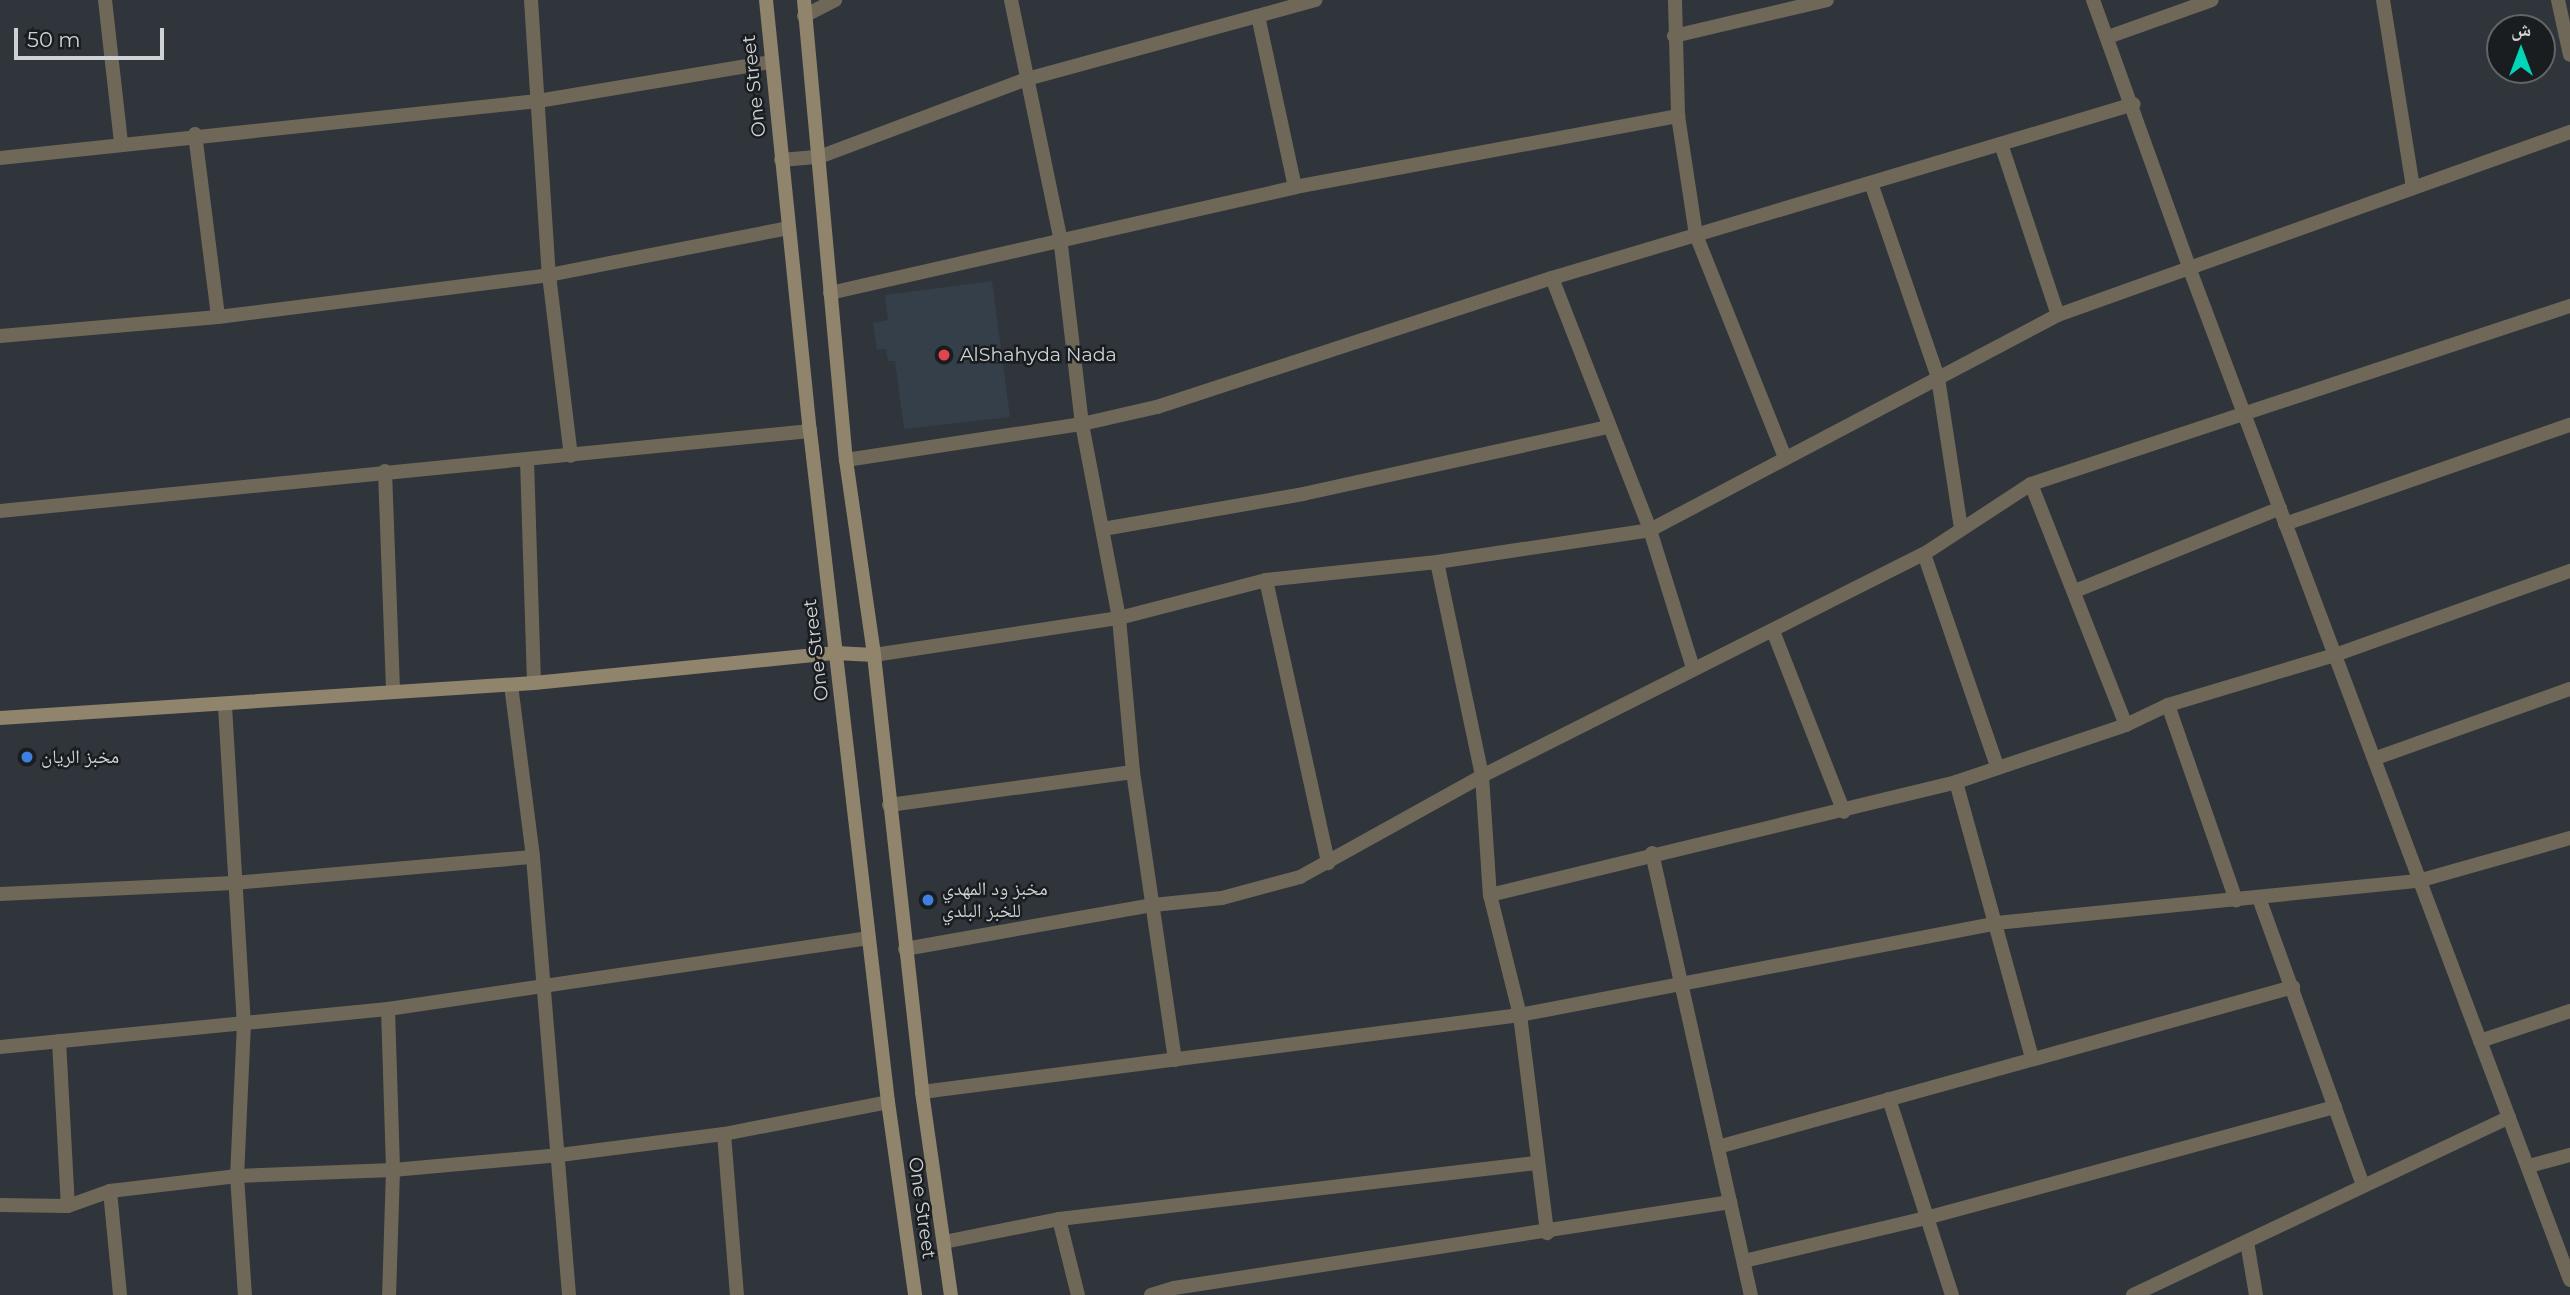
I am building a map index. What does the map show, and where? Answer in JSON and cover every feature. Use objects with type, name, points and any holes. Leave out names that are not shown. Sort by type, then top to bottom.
[{"type":"street","points":[[105,0],[121,143]]},
{"type":"street","points":[[531,0],[549,275],[571,456]]},
{"type":"street","name":"One Street","points":[[766,0],[810,431],[888,1102],[915,1295]]},
{"type":"street","name":"One Street","points":[[804,0],[846,460],[874,655],[922,1092],[951,1295]]},
{"type":"street","points":[[804,16],[835,0]]},
{"type":"street","points":[[1010,0],[1060,237],[1082,424],[1119,618],[1133,772],[1175,1060]]},
{"type":"street","points":[[781,160],[819,157],[1027,79],[1315,0]]},
{"type":"street","points":[[1675,0],[1678,116],[1696,235],[1784,455]]},
{"type":"street","points":[[1674,36],[1827,0]]},
{"type":"street","points":[[2093,0],[2134,104],[2190,270],[2376,758],[2418,881],[2570,1280]]},
{"type":"street","points":[[2108,37],[2212,0]]},
{"type":"street","points":[[2383,0],[2413,187]]},
{"type":"street","points":[[2558,0],[2570,55]]},
{"type":"street","points":[[1258,16],[1294,187]]},
{"type":"street","points":[[0,158],[195,134],[538,101],[772,62]]},
{"type":"street","points":[[846,460],[1082,424],[1157,407],[1552,278],[2134,104]]},
{"type":"street","points":[[830,293],[1060,237],[1294,187],[1678,116]]},
{"type":"street","points":[[0,718],[225,706],[511,685],[836,653],[874,655],[1119,618],[1266,580],[1437,562],[1650,530],[1784,455],[2058,315],[2570,132]]},
{"type":"street","points":[[195,134],[218,317]]},
{"type":"street","points":[[2001,144],[2058,315]]},
{"type":"street","points":[[1871,183],[1938,378],[1961,529]]},
{"type":"street","points":[[0,336],[218,317],[549,275],[788,228]]},
{"type":"street","points":[[1552,278],[1650,530],[1693,668]]},
{"type":"street","points":[[905,949],[1153,905],[1267,888],[1328,863],[1482,776],[1924,554],[2031,484],[2570,306]]},
{"type":"street","points":[[2285,524],[2570,425]]},
{"type":"street","points":[[1103,529],[1303,494],[1608,427]]},
{"type":"street","points":[[0,511],[810,431]]},
{"type":"street","points":[[527,460],[534,683]]},
{"type":"street","points":[[385,471],[393,692]]},
{"type":"street","points":[[2031,484],[2126,725]]},
{"type":"street","points":[[2075,591],[2280,508]]},
{"type":"street","points":[[1924,554],[1997,766]]},
{"type":"street","points":[[1437,562],[1482,776],[1490,895],[1520,1016],[1535,1163],[1546,1233]]},
{"type":"street","points":[[1490,895],[1653,853],[1844,812],[1956,782],[1997,766],[2126,725],[2168,705],[2335,655],[2570,571]]},
{"type":"street","points":[[1266,580],[1328,863]]},
{"type":"street","points":[[1773,631],[1844,812]]},
{"type":"street","points":[[511,685],[533,857],[541,990],[560,1155],[569,1295]]},
{"type":"street","points":[[2376,758],[2570,689]]},
{"type":"street","points":[[2168,705],[2236,900]]},
{"type":"street","points":[[225,706],[244,1023],[237,1176],[245,1295]]},
{"type":"street","points":[[889,805],[1133,772]]},
{"type":"street","points":[[1956,782],[2032,1058]]},
{"type":"street","points":[[922,1092],[1520,1016],[1682,982],[1996,923],[2418,881],[2570,838]]},
{"type":"street","points":[[1653,853],[1751,1295]]},
{"type":"street","points":[[0,894],[234,883],[533,857]]},
{"type":"street","points":[[2259,898],[2363,1186]]},
{"type":"street","points":[[0,1047],[388,1009],[541,990],[869,938]]},
{"type":"street","points":[[1718,1147],[2293,987]]},
{"type":"street","points":[[388,1009],[393,1171],[388,1295]]},
{"type":"street","points":[[2480,1041],[2570,1011]]},
{"type":"street","points":[[58,1041],[68,1206]]},
{"type":"street","points":[[1889,1099],[1952,1295]]},
{"type":"street","points":[[0,1205],[68,1206],[110,1191],[237,1176],[393,1171],[560,1155],[724,1134],[888,1102]]},
{"type":"street","points":[[1744,1261],[1926,1217],[2335,1107]]},
{"type":"street","points":[[2133,1295],[2509,1117]]},
{"type":"street","points":[[724,1134],[737,1295]]},
{"type":"street","points":[[2529,1167],[2570,1155]]},
{"type":"street","points":[[944,1242],[1059,1219],[1535,1163]]},
{"type":"street","points":[[110,1191],[120,1295]]},
{"type":"street","points":[[1151,1295],[1730,1202]]},
{"type":"street","points":[[1059,1219],[1078,1295]]},
{"type":"street","points":[[2247,1242],[2256,1295]]},
{"type":"shaded area","name":"AlShahyda Nada","points":[[992,281],[1010,417],[904,429],[895,361],[888,361],[886,349],[877,349],[873,323],[888,320],[885,295]]},
{"type":"place","name":"AlShahyda Nada","points":[[944,355]]},
{"type":"place","name":"مخبز الريان","points":[[27,757]]},
{"type":"place","name":"مخبز ود المهدي للخبز البلدي","points":[[928,900]]}]
